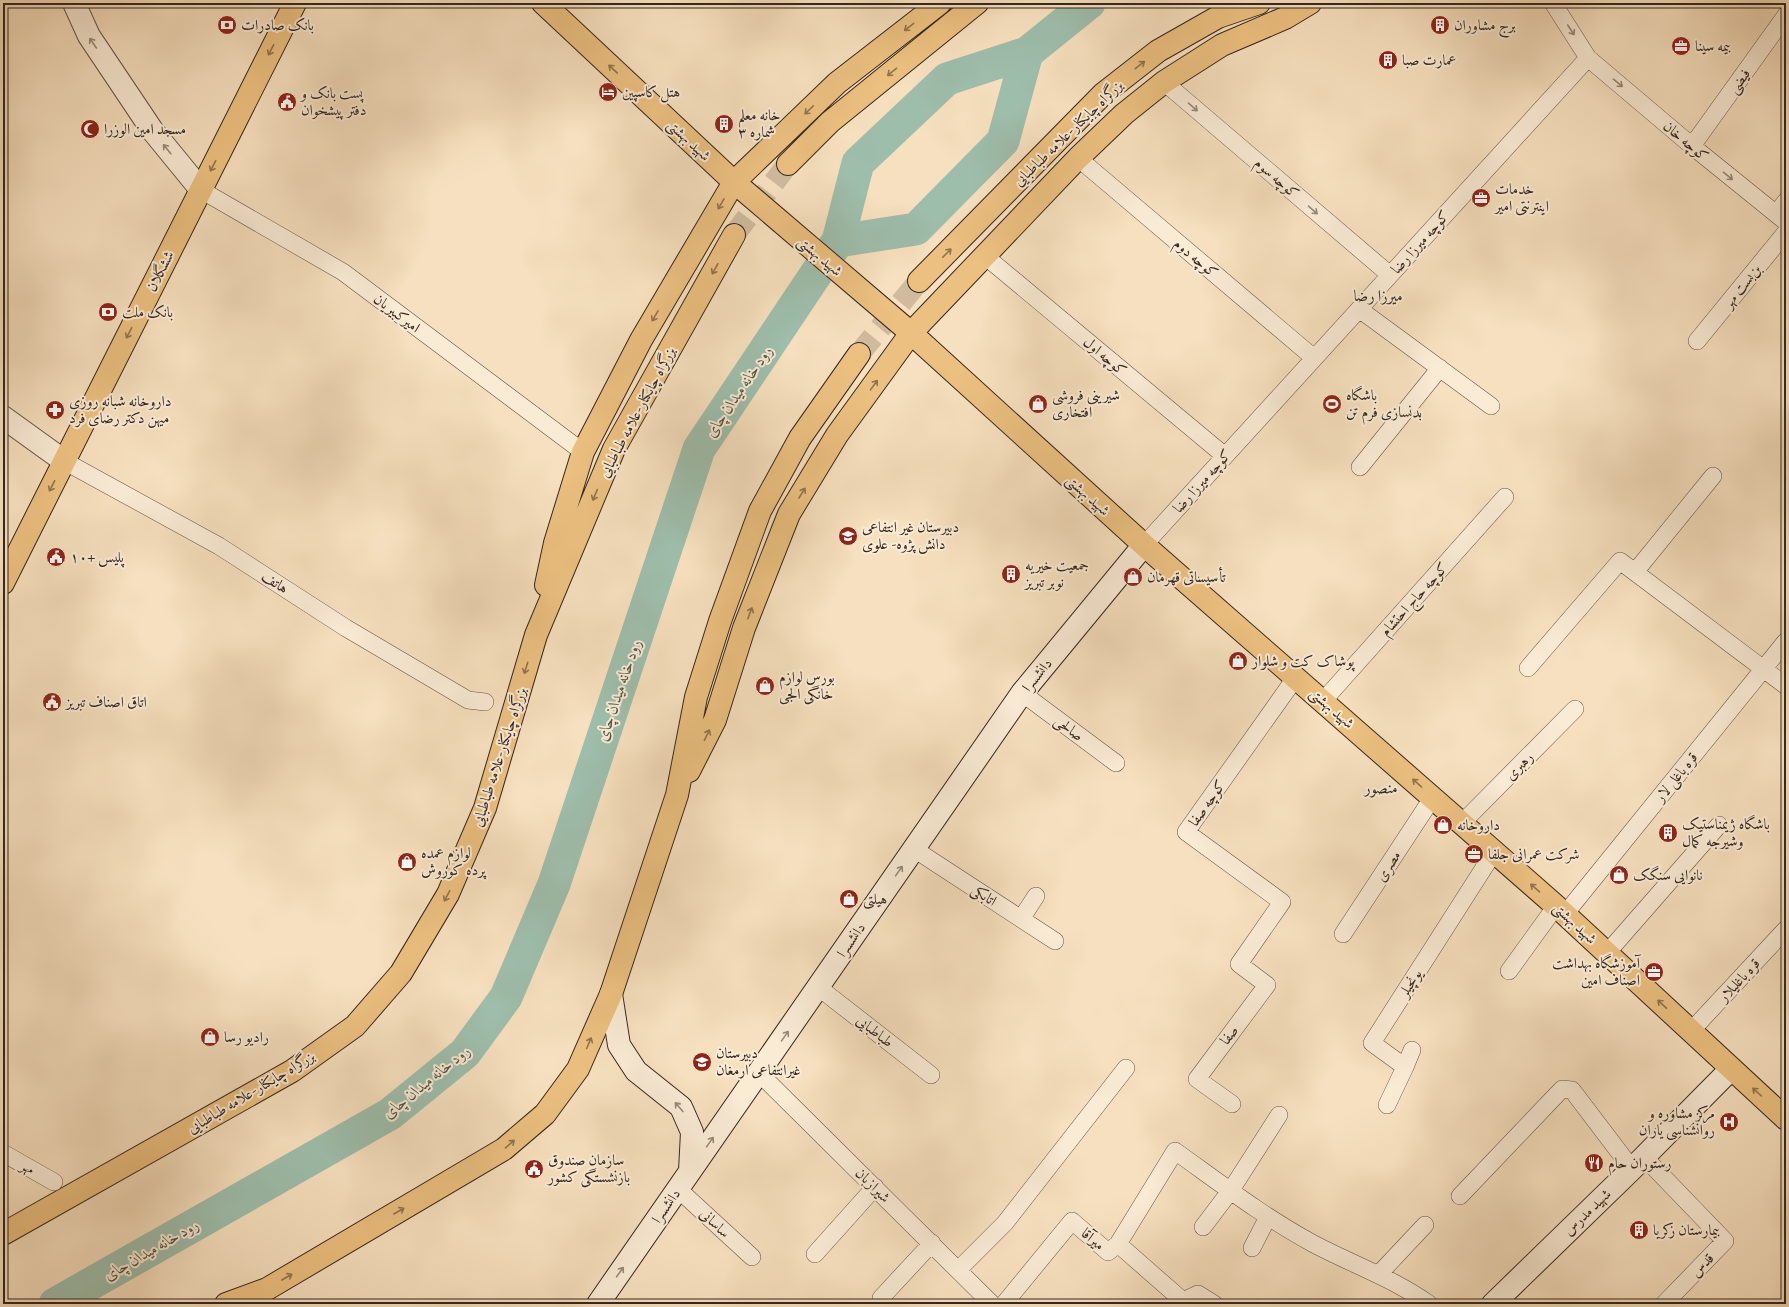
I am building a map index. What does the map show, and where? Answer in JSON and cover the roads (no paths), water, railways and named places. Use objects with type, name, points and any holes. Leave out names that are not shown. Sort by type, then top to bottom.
[{"type":"main road","points":[[74,3],[89,36],[152,130],[201,190]]},
{"type":"main road","name":"ششگلان","points":[[3,583],[295,3]]},
{"type":"main road","name":"شهید بهشتى","points":[[543,3],[765,210]]},
{"type":"main road","points":[[536,635],[555,543],[583,452],[641,340],[734,182],[837,83],[940,3]]},
{"type":"main road","points":[[788,164],[830,122],[977,3]]},
{"type":"main road","name":"بزرگراه چایکنار-علامه طباطبایی","points":[[919,281],[1103,94],[1158,51],[1218,17],[1259,3]]},
{"type":"main road","points":[[677,795],[715,720],[744,628],[789,514],[837,436],[911,333],[1078,158],[1124,114],[1164,82],[1222,45],[1285,18],[1310,3]]},
{"type":"main road","name":"شهید بهشتی","points":[[765,210],[875,302]]},
{"type":"main road","name":"بزرگراه چایکنار-علامه طباطبایی","points":[[3,1234],[292,1071],[354,1026],[401,973],[448,894],[485,808],[536,635],[614,449],[734,235]]},
{"type":"main road","name":"شهید بهشتى","points":[[875,302],[1144,545],[1561,910],[1786,1119]]},
{"type":"main road","points":[[245,1304],[267,1288],[504,1149],[545,1114],[578,1069],[611,994],[677,795],[696,697],[720,621],[760,511],[800,438],[859,354]]},
{"type":"main road","points":[[3,416],[64,461]]},
{"type":"main road","name":"دانشسرا","points":[[598,1304],[1022,693],[1144,545]]},
{"type":"main road","points":[[611,994],[619,1045],[636,1072],[681,1107],[692,1132],[690,1171]]},
{"type":"main road","name":"شهید مدرس","points":[[1493,1304],[1638,1163],[1731,1069]]},
{"type":"main road","points":[[226,1304],[267,1288]]},
{"type":"street","points":[[1553,3],[1588,58]]},
{"type":"street","points":[[1782,3],[1786,12]]},
{"type":"street","name":"فیضی","points":[[1692,146],[1786,15]]},
{"type":"street","name":"کوچه خان","points":[[1588,58],[1692,146],[1783,212]]},
{"type":"street","name":"کوچه میرزا رضا","points":[[1144,545],[1588,58]]},
{"type":"street","name":"کوچه سوم","points":[[1164,82],[1390,275]]},
{"type":"street","name":"کوچه دوم","points":[[1078,158],[1314,358]]},
{"type":"street","name":"امیرکبیریان","points":[[201,190],[343,272],[583,452]]},
{"type":"street","name":"بن‌بست مهر","points":[[1697,341],[1786,232]]},
{"type":"street","name":"کوچه اول","points":[[985,256],[1225,456]]},
{"type":"street","points":[[1359,309],[1491,406]]},
{"type":"street","points":[[1360,467],[1440,368]]},
{"type":"street","name":"هاتف","points":[[64,461],[219,546],[346,628],[468,700],[485,702]]},
{"type":"street","points":[[1635,572],[1713,476]]},
{"type":"street","name":"کوچه حاج احتشام","points":[[1323,701],[1505,497]]},
{"type":"street","points":[[1528,668],[1620,561],[1786,686]]},
{"type":"street","name":"قره باغلی لار","points":[[1509,970],[1786,641]]},
{"type":"street","name":"کوچه صفا","points":[[1238,964],[1282,902],[1186,832],[1296,678]]},
{"type":"street","name":"صالحی","points":[[1022,693],[1116,763]]},
{"type":"street","name":"رهبری","points":[[1462,823],[1575,709]]},
{"type":"street","name":"مصری","points":[[1342,934],[1433,797]]},
{"type":"street","points":[[1606,952],[1719,825]]},
{"type":"street","name":"اتابکی","points":[[914,849],[1055,941]]},
{"type":"street","name":"یونچیلر","points":[[1405,1067],[1372,1043],[1494,852]]},
{"type":"street","points":[[1021,919],[1036,896]]},
{"type":"street","name":"قره باغلیلار","points":[[1691,1031],[1786,929]]},
{"type":"street","name":"صفا","points":[[1232,1104],[1196,1079],[1267,985],[1238,964]]},
{"type":"street","name":"طباطبایی","points":[[818,988],[931,1075]]},
{"type":"street","points":[[1387,1105],[1412,1050]]},
{"type":"street","points":[[958,1270],[1005,1223],[1126,1068]]},
{"type":"street","name":"شیرازبان","points":[[759,1073],[932,1243],[986,1302]]},
{"type":"street","points":[[1460,1196],[1562,1089],[1572,1090],[1638,1163]]},
{"type":"street","points":[[1203,1227],[1231,1190],[1279,1115]]},
{"type":"street","points":[[1118,1244],[1175,1151],[1268,1217],[1314,1244],[1378,1274],[1429,1304]]},
{"type":"street","name":"مهر","points":[[3,1153],[54,1182]]},
{"type":"street","name":"قدس","points":[[1638,1163],[1725,1241],[1664,1304]]},
{"type":"street","points":[[815,1254],[875,1187]]},
{"type":"street","name":"ساسانی","points":[[678,1189],[752,1256]]},
{"type":"street","points":[[1252,1248],[1268,1217]]},
{"type":"street","name":"میرآقا","points":[[1004,1304],[1072,1221],[1108,1252],[1118,1244],[1182,1303],[1198,1294],[1214,1304]]},
{"type":"street","points":[[1378,1274],[1425,1225]]},
{"type":"street","points":[[881,1298],[932,1243]]},
{"type":"waterway","name":"رود خانه میدان چای","points":[[55,1304],[390,1114],[465,1053],[506,997],[554,884],[699,449],[838,241],[916,229],[1003,141],[1027,53],[1089,3]]},
{"type":"waterway","points":[[838,241],[858,163],[947,79],[1027,53]]},
{"type":"tunnel","points":[[734,235],[788,164]]},
{"type":"tunnel","points":[[859,354],[919,281]]},
{"type":"place","name":"بانک صادرات","points":[[227,25]]},
{"type":"place","name":"برج مشاوران","points":[[1440,25]]},
{"type":"place","name":"بیمه سینا","points":[[1681,46]]},
{"type":"place","name":"عمارت صبا","points":[[1388,60]]},
{"type":"place","name":"هتل کاسپین","points":[[608,92]]},
{"type":"place","name":"پست بانک و دفتر پیشخوان","points":[[287,102]]},
{"type":"place","name":"خانه معلم شماره ۳","points":[[724,124]]},
{"type":"place","name":"مسجد امین الوزرا","points":[[90,129]]},
{"type":"place","name":"خدمات اینترنتی امیر","points":[[1481,198]]},
{"type":"place","name":"بانک ملت","points":[[108,312]]},
{"type":"place","name":"شیرینی فروشی افتخاری","points":[[1038,404]]},
{"type":"place","name":"باشگاه بدنسازی فرم تن","points":[[1332,404]]},
{"type":"place","name":"داروخانه شبانه روزی میهن دکتر رضای فرد","points":[[55,410]]},
{"type":"place","name":"دبیرستان غیر انتفاعی دانش پژوه- علوی","points":[[848,536]]},
{"type":"place","name":"پلیس +۱۰","points":[[56,557]]},
{"type":"place","name":"جمعیت خیریه نوبر تبریز","points":[[1011,574]]},
{"type":"place","name":"تأسیساتی قهرمان","points":[[1133,577]]},
{"type":"place","name":"پوشاک کت و شلوار","points":[[1238,661]]},
{"type":"place","name":"بورس لوازم خانگی الجی","points":[[765,686]]},
{"type":"place","name":"اتاق اصناف تبریز","points":[[52,702]]},
{"type":"place","name":"داروخانه","points":[[1443,825]]},
{"type":"place","name":"باشگاه ژیمناستیک وشیرجه کمال","points":[[1668,833]]},
{"type":"place","name":"شرکت عمرانی جلفا","points":[[1474,854]]},
{"type":"place","name":"لوازم عمده پرده کوروش","points":[[407,862]]},
{"type":"place","name":"نانوایی سنگک","points":[[1619,875]]},
{"type":"place","name":"هیلتی","points":[[849,899]]},
{"type":"place","name":"آموزشگاه بهداشت اصناف امین","points":[[1654,972]]},
{"type":"place","name":"رادیو رسا","points":[[210,1037]]},
{"type":"place","name":"دبیرستان غیرانتفاعی ارمغان","points":[[702,1062]]},
{"type":"place","name":"مرکز مشاوره و روانشناسی یاران","points":[[1729,1122]]},
{"type":"place","name":"رستوران حام","points":[[1594,1163]]},
{"type":"place","name":"سازمان صندوق بازنشستگی کشور","points":[[534,1169]]},
{"type":"place","name":"بیمارستان زکریا","points":[[1639,1230]]},
{"type":"district","name":"میرزا رضا","points":[[1378,295]]},
{"type":"district","name":"منصور","points":[[1381,787]]}]
